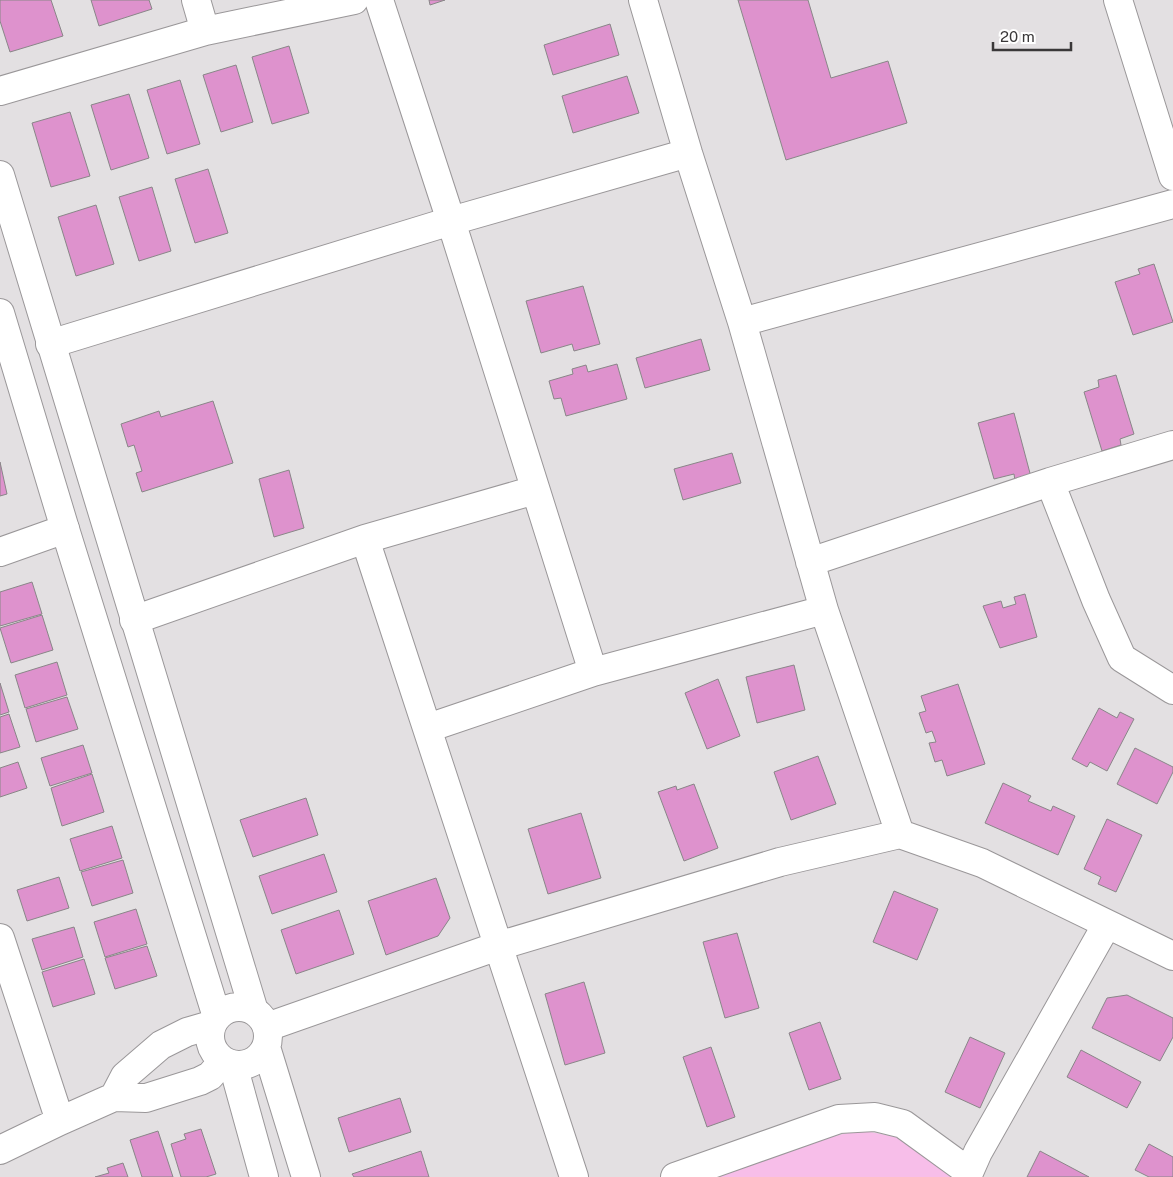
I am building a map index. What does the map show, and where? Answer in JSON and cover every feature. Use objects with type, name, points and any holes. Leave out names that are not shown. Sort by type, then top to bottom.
[{"type":"street","points":[[196,0],[205,30]]},
{"type":"street","points":[[0,91],[205,30],[354,0]]},
{"type":"street","points":[[379,0],[451,220],[593,672]]},
{"type":"street","points":[[643,0],[688,153],[742,322],[824,610],[900,834]]},
{"type":"street","points":[[1118,0],[1173,176]]},
{"type":"street","points":[[50,344],[451,220],[688,153]]},
{"type":"street","points":[[0,176],[134,620],[262,1028],[306,1177]]},
{"type":"street","points":[[742,322],[1173,204]]},
{"type":"street","points":[[0,313],[214,1021],[209,1036],[211,1046],[216,1055],[228,1063],[243,1066],[261,1056],[262,1028],[245,1007],[234,1007],[225,1010],[214,1021],[161,1045],[125,1076],[114,1097]]},
{"type":"street","points":[[810,562],[1050,482],[1173,445]]},
{"type":"street","points":[[1050,482],[1096,600],[1122,658],[1173,690]]},
{"type":"street","points":[[134,620],[365,539],[535,490]]},
{"type":"street","points":[[0,552],[65,529]]},
{"type":"street","points":[[365,539],[574,1177]]},
{"type":"street","points":[[428,728],[593,672],[824,610]]},
{"type":"street","points":[[262,1028],[498,946],[780,862],[900,834],[982,862],[1173,956]]},
{"type":"street","points":[[675,1177],[839,1119],[874,1118],[903,1124],[968,1174],[978,1152],[1107,924]]},
{"type":"street","points":[[0,938],[60,1120]]},
{"type":"street","points":[[0,1150],[60,1120],[114,1097],[146,1098],[200,1081],[228,1063]]},
{"type":"street","points":[[228,1063],[264,1177]]},
{"type":"shaded area","points":[[860,1130],[901,1138],[954,1177],[708,1177],[801,1144]]},
{"type":"building","points":[[0,0],[51,0],[63,36],[10,52],[0,21]]},
{"type":"building","points":[[91,0],[149,0],[152,9],[99,26]]},
{"type":"building","points":[[429,0],[445,0],[430,5]]},
{"type":"building","points":[[738,0],[808,0],[831,78],[888,61],[907,123],[786,160]]},
{"type":"building","points":[[610,24],[619,55],[553,75],[544,45]]},
{"type":"building","points":[[289,46],[309,113],[272,124],[252,57]]},
{"type":"building","points":[[236,65],[253,122],[221,132],[203,75]]},
{"type":"building","points":[[627,76],[639,113],[573,133],[562,96]]},
{"type":"building","points":[[180,80],[200,144],[167,154],[147,90]]},
{"type":"building","points":[[129,94],[149,158],[111,170],[91,105]]},
{"type":"building","points":[[70,112],[90,176],[51,187],[32,123]]},
{"type":"building","points":[[208,169],[228,233],[195,243],[175,179]]},
{"type":"building","points":[[152,187],[171,251],[139,261],[119,197]]},
{"type":"building","points":[[96,205],[114,264],[76,276],[58,217]]},
{"type":"building","points":[[1154,264],[1173,322],[1133,335],[1115,282],[1140,274],[1138,269]]},
{"type":"building","points":[[583,286],[600,344],[574,351],[572,344],[541,353],[526,301]]},
{"type":"building","points":[[701,339],[710,370],[645,388],[636,358]]},
{"type":"building","points":[[617,364],[627,399],[566,416],[561,398],[554,399],[549,381],[573,374],[572,369],[586,365],[588,372]]},
{"type":"building","points":[[1116,375],[1134,434],[1120,439],[1121,445],[1102,451],[1084,392],[1099,387],[1098,380]]},
{"type":"building","points":[[213,401],[233,463],[142,492],[136,473],[142,471],[134,445],[128,447],[121,424],[159,411],[161,417]]},
{"type":"building","points":[[1014,413],[1031,477],[1015,481],[1014,474],[994,479],[978,423]]},
{"type":"building","points":[[732,453],[741,483],[683,500],[674,469]]},
{"type":"building","points":[[0,462],[7,494],[0,496]]},
{"type":"building","points":[[289,470],[304,528],[274,537],[259,479]]},
{"type":"building","points":[[32,582],[42,614],[0,626],[0,592]]},
{"type":"building","points":[[1025,594],[1037,637],[1000,648],[983,606],[1001,601],[1003,608],[1016,604],[1014,597]]},
{"type":"building","points":[[42,615],[53,650],[11,663],[0,628]]},
{"type":"building","points":[[57,662],[67,695],[25,708],[15,675]]},
{"type":"building","points":[[794,665],[805,710],[757,723],[746,677]]},
{"type":"building","points":[[718,679],[740,736],[707,749],[685,693]]},
{"type":"building","points":[[0,683],[9,712],[0,715]]},
{"type":"building","points":[[958,684],[985,764],[947,776],[942,760],[935,762],[929,743],[936,742],[932,731],[926,733],[919,713],[926,711],[921,696]]},
{"type":"building","points":[[67,697],[78,729],[36,742],[26,709]]},
{"type":"building","points":[[1099,708],[1117,718],[1120,712],[1134,719],[1107,771],[1090,762],[1087,767],[1072,759]]},
{"type":"building","points":[[9,714],[20,747],[0,753],[0,717]]},
{"type":"building","points":[[83,745],[92,773],[50,786],[41,758]]},
{"type":"building","points":[[1135,748],[1173,767],[1173,772],[1157,804],[1117,784]]},
{"type":"building","points":[[818,756],[836,804],[791,820],[774,772]]},
{"type":"building","points":[[18,762],[27,788],[0,797],[0,768]]},
{"type":"building","points":[[92,774],[104,812],[62,826],[51,788]]},
{"type":"building","points":[[1003,783],[1031,796],[1028,801],[1051,811],[1053,806],[1075,816],[1058,855],[985,823]]},
{"type":"building","points":[[694,784],[718,848],[684,861],[658,792],[676,786],[677,790]]},
{"type":"building","points":[[306,798],[318,835],[253,857],[240,820]]},
{"type":"building","points":[[581,813],[601,878],[548,894],[528,829]]},
{"type":"building","points":[[1107,819],[1142,835],[1116,892],[1098,884],[1101,877],[1084,869]]},
{"type":"building","points":[[112,826],[122,858],[80,871],[70,839]]},
{"type":"building","points":[[324,854],[337,892],[272,914],[259,876]]},
{"type":"building","points":[[123,860],[133,893],[92,906],[81,872]]},
{"type":"building","points":[[59,877],[69,908],[27,921],[17,890]]},
{"type":"building","points":[[436,878],[450,918],[438,936],[386,955],[368,901]]},
{"type":"building","points":[[894,891],[938,909],[917,960],[873,942]]},
{"type":"building","points":[[136,909],[147,944],[105,957],[94,922]]},
{"type":"building","points":[[339,910],[354,954],[296,974],[281,930]]},
{"type":"building","points":[[74,927],[83,957],[42,970],[32,939]]},
{"type":"building","points":[[737,933],[759,1008],[725,1018],[703,942]]},
{"type":"building","points":[[147,946],[157,976],[115,989],[105,958]]},
{"type":"building","points":[[84,959],[95,994],[53,1007],[42,972]]},
{"type":"building","points":[[584,982],[605,1053],[565,1065],[545,994]]},
{"type":"building","points":[[1127,995],[1173,1018],[1173,1037],[1160,1061],[1092,1028],[1107,998]]},
{"type":"building","points":[[820,1022],[841,1079],[809,1090],[789,1033]]},
{"type":"building","points":[[970,1037],[1005,1053],[980,1108],[945,1092]]},
{"type":"building","points":[[711,1047],[735,1117],[707,1127],[683,1057]]},
{"type":"building","points":[[1081,1050],[1141,1082],[1127,1108],[1067,1077]]},
{"type":"building","points":[[400,1098],[411,1132],[349,1152],[338,1118]]},
{"type":"building","points":[[201,1129],[216,1174],[206,1177],[181,1177],[171,1144],[186,1139],[184,1134]]},
{"type":"building","points":[[158,1131],[173,1177],[142,1177],[130,1140]]},
{"type":"building","points":[[1149,1144],[1173,1157],[1173,1177],[1149,1177],[1135,1170]]},
{"type":"building","points":[[421,1151],[429,1177],[354,1177],[352,1174]]},
{"type":"building","points":[[1040,1151],[1089,1177],[1027,1177]]},
{"type":"building","points":[[123,1163],[128,1177],[95,1177],[109,1173],[107,1168]]}]
